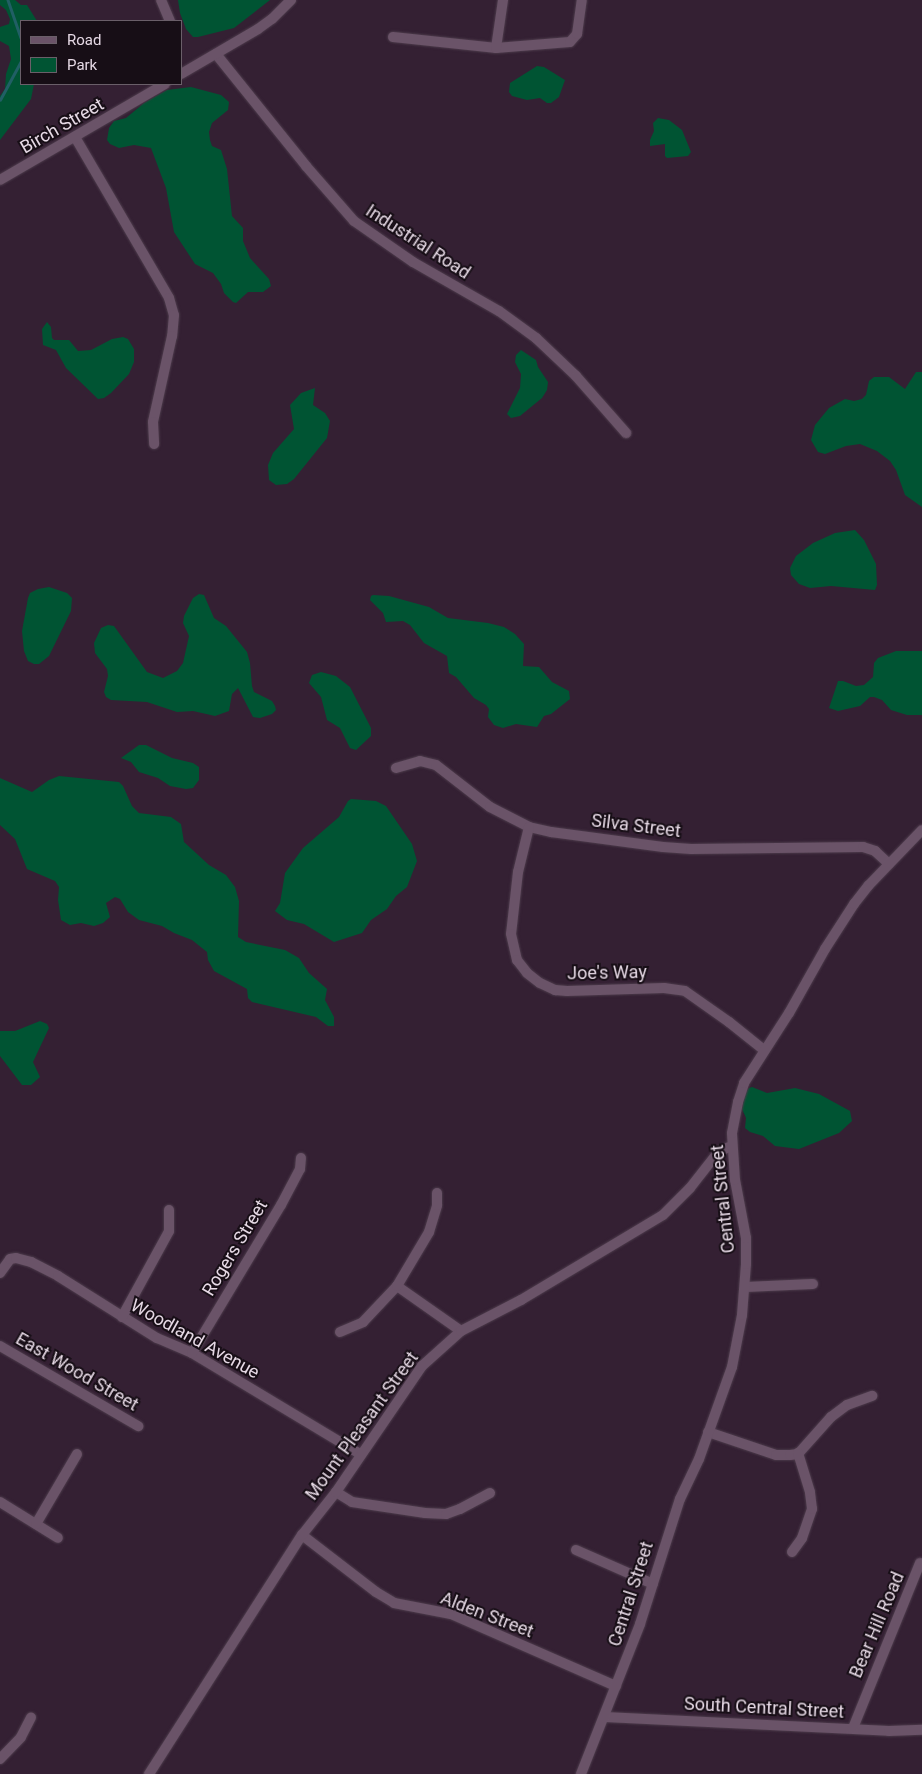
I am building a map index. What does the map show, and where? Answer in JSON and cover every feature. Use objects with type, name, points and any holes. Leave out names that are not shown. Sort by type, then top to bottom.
[{"type":"street","points":[[161,0],[170,20]]},
{"type":"street","points":[[182,73],[272,19],[291,0]]},
{"type":"street","points":[[496,48],[503,0]]},
{"type":"street","points":[[394,37],[496,48],[570,42],[577,34],[582,0]]},
{"type":"street","name":"Industrial Road","points":[[216,54],[306,166],[354,221],[413,262],[498,311],[530,334],[576,376],[626,433]]},
{"type":"street","name":"Birch Street","points":[[0,180],[164,85]]},
{"type":"street","points":[[75,137],[169,298],[174,315],[172,336],[153,422],[154,444]]},
{"type":"street","name":"Silva Street","points":[[396,768],[420,761],[436,765],[490,808],[530,827],[663,847],[863,847],[875,851],[889,864]]},
{"type":"street","name":"Joe's Way","points":[[530,827],[518,872],[511,934],[517,960],[527,973],[540,983],[555,990],[664,988],[685,991],[764,1050]]},
{"type":"street","name":"Central Street","points":[[581,1774],[605,1717],[653,1584],[680,1499],[708,1432],[732,1366],[745,1286],[746,1238],[735,1180],[732,1146],[733,1119],[744,1083],[789,1013],[825,948],[869,885],[922,830]]},
{"type":"street","name":"Mount Pleasant Street","points":[[150,1774],[302,1535],[336,1492],[360,1454],[422,1366],[461,1331],[522,1300],[663,1215],[690,1188],[719,1151],[732,1146]]},
{"type":"street","name":"Rogers Street","points":[[192,1353],[281,1206],[300,1169],[301,1158]]},
{"type":"street","points":[[340,1332],[363,1322],[397,1286],[429,1232],[437,1205],[437,1193]]},
{"type":"street","points":[[122,1317],[169,1231],[169,1210]]},
{"type":"street","name":"Woodland Avenue","points":[[0,1273],[13,1258],[31,1262],[58,1276],[157,1338],[192,1353],[360,1454]]},
{"type":"street","points":[[745,1286],[813,1284]]},
{"type":"street","points":[[397,1286],[461,1331]]},
{"type":"street","name":"East Wood Street","points":[[0,1346],[68,1383],[138,1426]]},
{"type":"street","points":[[708,1432],[776,1456],[798,1453],[831,1416],[847,1405],[872,1396]]},
{"type":"street","points":[[792,1552],[802,1538],[812,1509],[810,1492],[798,1453]]},
{"type":"street","points":[[36,1524],[77,1454]]},
{"type":"street","points":[[336,1492],[352,1502],[425,1513],[446,1514],[460,1509],[490,1492]]},
{"type":"street","points":[[0,1502],[58,1538]]},
{"type":"street","name":"Alden Street","points":[[302,1535],[376,1592],[394,1603],[450,1614],[616,1686]]},
{"type":"street","points":[[576,1550],[653,1584]]},
{"type":"street","name":"Bear Hill Road","points":[[853,1728],[920,1563]]},
{"type":"street","points":[[0,1759],[21,1737],[31,1717]]},
{"type":"street","name":"South Central Street","points":[[605,1717],[922,1730]]},
{"type":"green space","points":[[0,0],[15,0],[21,5],[27,5],[36,20],[20,20],[20,85],[34,85],[31,99],[0,140],[0,96],[5,89],[6,74],[11,59],[9,46],[0,41],[0,27],[9,24],[10,19],[6,10],[0,5]]},
{"type":"green space","points":[[178,0],[270,0],[234,28],[193,37],[186,29],[180,13]]},
{"type":"green space","points":[[537,66],[544,67],[565,80],[559,97],[551,103],[547,103],[540,98],[527,100],[512,96],[509,92],[510,83]]},
{"type":"green space","points":[[191,87],[221,95],[229,102],[228,110],[212,123],[209,132],[210,140],[212,146],[221,150],[227,169],[232,216],[243,228],[243,241],[250,258],[269,279],[271,286],[263,292],[248,292],[236,303],[224,293],[221,284],[213,273],[195,264],[174,232],[166,188],[151,148],[134,145],[119,148],[110,144],[107,140],[109,128],[114,121],[126,118],[144,103],[167,90]]},
{"type":"green space","points":[[658,118],[669,120],[682,130],[691,152],[688,156],[667,158],[665,156],[665,144],[650,146],[650,140],[654,131],[653,123]]},
{"type":"green space","points":[[47,322],[51,327],[54,340],[69,340],[78,351],[91,350],[112,339],[123,337],[128,339],[134,349],[134,362],[129,374],[111,393],[104,398],[98,399],[66,368],[56,350],[43,345],[42,329]]},
{"type":"green space","points":[[521,350],[536,360],[538,367],[548,382],[547,390],[542,398],[520,416],[511,418],[507,414],[520,388],[521,374],[515,362],[516,355]]},
{"type":"green space","points":[[916,372],[922,372],[922,507],[905,495],[896,470],[890,461],[877,451],[860,444],[846,446],[825,454],[818,452],[811,440],[815,425],[829,408],[845,399],[854,401],[862,399],[866,395],[869,381],[874,377],[889,377],[905,389]]},
{"type":"green space","points":[[315,388],[313,405],[325,413],[330,421],[327,438],[294,479],[287,484],[276,485],[269,480],[268,465],[273,453],[294,429],[290,405],[301,393]]},
{"type":"green space","points":[[855,530],[864,540],[876,564],[877,585],[875,590],[831,586],[810,588],[799,584],[791,575],[790,568],[796,556],[813,543],[835,533]]},
{"type":"green space","points":[[49,587],[67,593],[72,598],[71,611],[49,656],[39,664],[34,664],[28,661],[24,651],[22,631],[28,598],[30,593]]},
{"type":"green space","points":[[199,594],[204,595],[214,618],[226,626],[247,652],[254,692],[272,701],[276,710],[272,714],[260,718],[253,717],[238,688],[232,694],[229,711],[215,716],[193,711],[177,712],[147,702],[111,700],[106,697],[104,692],[108,676],[107,669],[95,653],[94,643],[101,628],[108,625],[114,626],[147,672],[163,678],[177,671],[183,663],[189,636],[183,623],[184,616],[193,598]]},
{"type":"green space","points":[[373,595],[389,596],[429,607],[448,618],[504,627],[515,634],[524,644],[523,666],[539,667],[552,682],[569,691],[570,699],[551,714],[544,716],[537,727],[516,724],[503,728],[494,725],[488,717],[489,709],[486,705],[474,698],[456,677],[449,673],[447,656],[424,643],[410,625],[403,621],[386,622],[383,613],[370,600]]},
{"type":"green space","points":[[896,651],[922,651],[922,715],[907,715],[891,710],[882,700],[874,697],[870,697],[860,706],[838,711],[829,708],[838,681],[856,686],[864,685],[873,677],[874,663],[878,658]]},
{"type":"green space","points":[[321,672],[336,676],[350,687],[371,728],[371,736],[356,750],[350,748],[340,728],[327,720],[321,697],[309,683],[312,675]]},
{"type":"green space","points":[[139,745],[146,745],[172,758],[193,763],[199,767],[199,780],[193,788],[186,789],[170,786],[158,778],[139,772],[131,762],[121,758]]},
{"type":"green space","points":[[59,776],[119,782],[123,786],[132,806],[139,813],[171,817],[181,824],[184,842],[209,865],[226,875],[235,887],[239,901],[238,937],[246,942],[285,950],[299,958],[309,973],[327,989],[325,1000],[334,1017],[334,1026],[328,1026],[316,1017],[252,1002],[248,998],[247,989],[214,971],[208,960],[207,952],[192,940],[162,926],[139,920],[128,912],[120,899],[115,897],[106,903],[110,917],[103,923],[94,926],[81,923],[70,925],[61,920],[58,900],[59,887],[55,881],[27,869],[15,839],[0,825],[0,778],[32,792],[49,780]]},
{"type":"green space","points":[[351,799],[376,801],[386,806],[412,844],[417,861],[407,887],[396,896],[387,909],[371,920],[362,933],[334,942],[304,924],[287,920],[275,911],[280,903],[285,873],[303,848],[339,817]]},
{"type":"green space","points":[[40,1021],[47,1024],[49,1028],[33,1062],[40,1077],[31,1085],[22,1085],[0,1056],[0,1031],[15,1031]]},
{"type":"green space","points":[[752,1087],[767,1093],[795,1088],[819,1094],[850,1111],[852,1121],[839,1133],[799,1149],[775,1146],[763,1136],[750,1132],[745,1128],[746,1118],[742,1109],[745,1093]]},
{"type":"waterway","points":[[8,0],[20,34]]},
{"type":"waterway","points":[[0,100],[20,63]]}]
